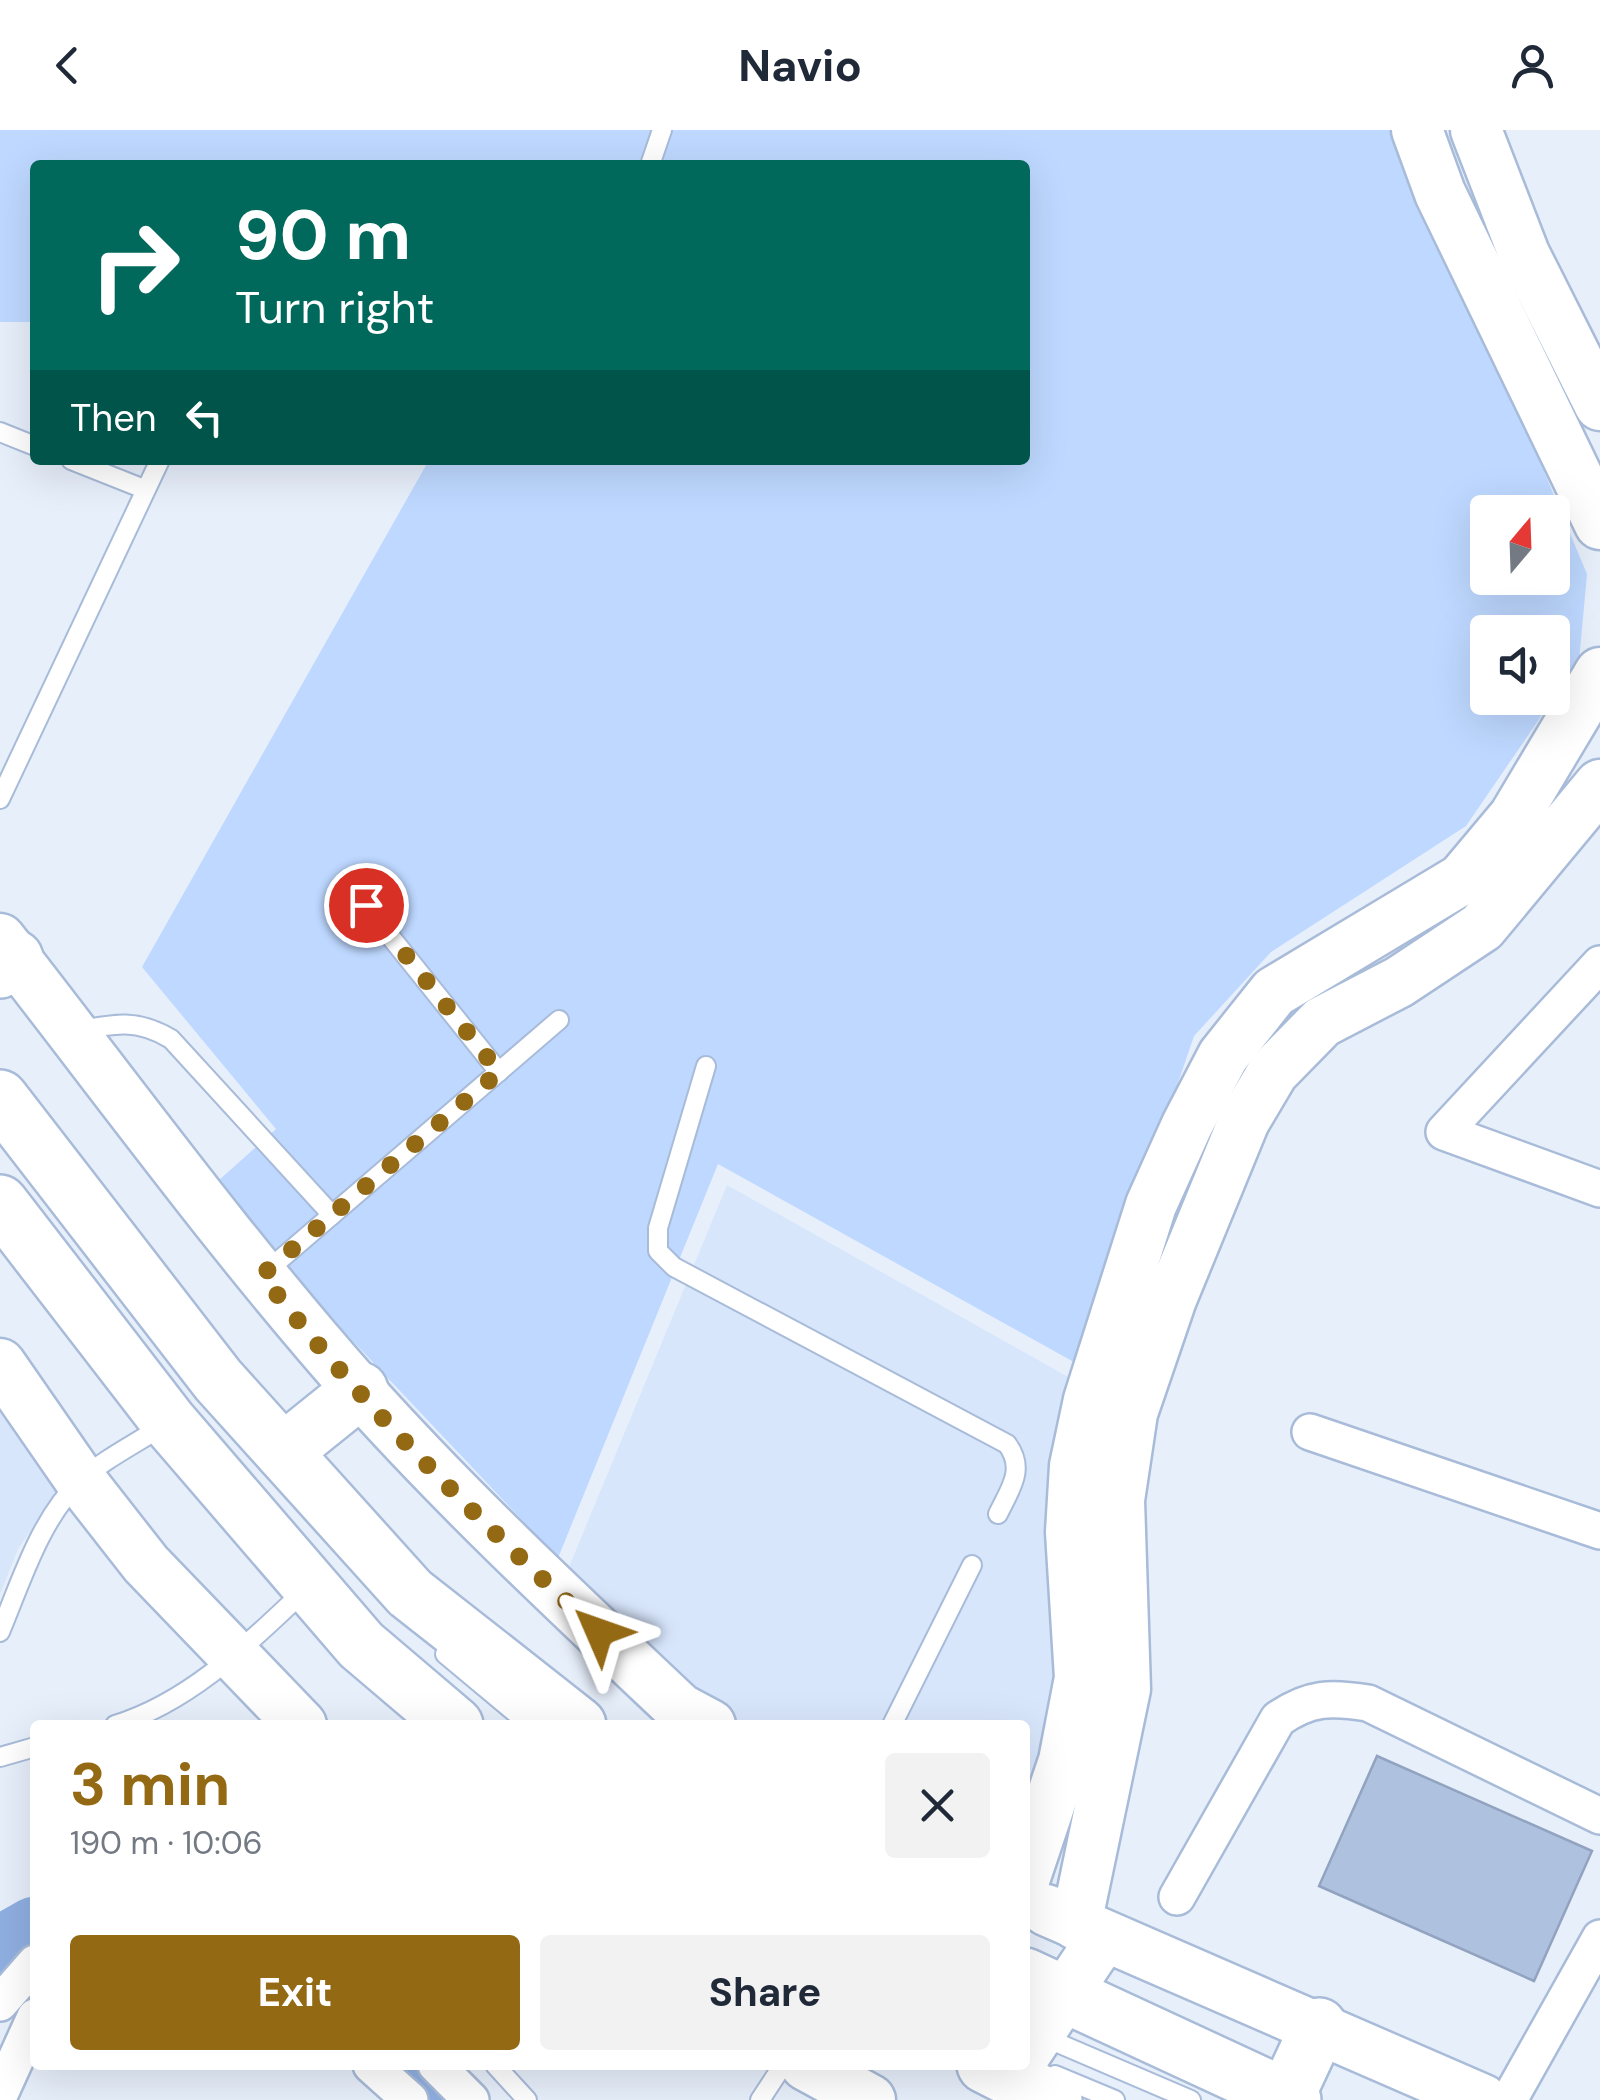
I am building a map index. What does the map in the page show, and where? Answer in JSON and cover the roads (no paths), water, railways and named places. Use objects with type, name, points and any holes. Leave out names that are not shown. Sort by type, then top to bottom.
[{"type":"highway","points":[[0,1098],[218,1380],[410,1593],[572,1720]]},
{"type":"highway","points":[[6,1195],[169,1422],[360,1645],[462,1719]]},
{"type":"highway","points":[[283,1452],[360,1390]]},
{"type":"highway","points":[[1030,2052],[1289,2098],[1319,2026]]},
{"type":"street","points":[[1417,130],[1440,193],[1600,524]]},
{"type":"street","points":[[1476,130],[1524,254],[1594,379]]},
{"type":"street","points":[[1030,1861],[1064,1761],[1080,1678],[1072,1532],[1075,1466],[1090,1400],[1152,1206],[1188,1126],[1224,1056],[1274,992],[1462,878],[1514,817],[1600,673]]},
{"type":"street","points":[[1030,2040],[1090,1930],[1125,1689],[1119,1500],[1132,1413],[1171,1299],[1244,1121],[1273,1072],[1322,1022],[1400,982],[1482,927],[1600,785]]},
{"type":"street","points":[[5,956],[72,1032],[262,1275],[360,1390],[491,1530],[680,1708],[701,1720]]},
{"type":"street","points":[[1600,964],[1444,1132],[1600,1189]]},
{"type":"street","points":[[0,1364],[80,1481],[146,1564],[296,1720]]},
{"type":"street","points":[[1310,1432],[1600,1531]]},
{"type":"street","points":[[1177,1897],[1278,1719],[1300,1704],[1327,1696],[1368,1703],[1600,1816]]},
{"type":"street","points":[[1030,1899],[1090,1930],[1483,2100]]},
{"type":"street","points":[[1509,2100],[1599,1942]]},
{"type":"street","points":[[0,2003],[30,1969]]},
{"type":"street","points":[[0,2094],[30,2027]]},
{"type":"street","points":[[377,2070],[410,2100]]},
{"type":"street","points":[[441,2070],[471,2100]]},
{"type":"street","points":[[807,2076],[870,2100]]},
{"type":"lane","points":[[652,160],[662,130]]},
{"type":"lane","points":[[0,432],[30,444]]},
{"type":"lane","points":[[84,465],[144,489]]},
{"type":"lane","points":[[0,800],[157,465]]},
{"type":"lane","points":[[366,905],[499,1072]]},
{"type":"lane","points":[[262,1275],[559,1020]]},
{"type":"lane","points":[[72,1032],[123,1022],[148,1025],[172,1039],[332,1215]]},
{"type":"lane","points":[[706,1066],[658,1228],[658,1250],[674,1267],[1006,1444],[1017,1457],[1018,1472],[998,1514]]},
{"type":"lane","points":[[0,1122],[223,1416]]},
{"type":"lane","points":[[6,1195],[252,1499],[387,1645],[462,1719]]},
{"type":"lane","points":[[0,1632],[4,1611],[38,1544],[80,1481],[169,1422]]},
{"type":"lane","points":[[894,1720],[972,1565]]},
{"type":"lane","points":[[141,1720],[233,1658],[311,1585]]},
{"type":"lane","points":[[434,1646],[524,1720]]},
{"type":"lane","points":[[0,1757],[30,1748]]},
{"type":"lane","points":[[1030,2053],[1191,2100]]},
{"type":"lane","points":[[1030,2054],[1114,2100]]},
{"type":"lane","points":[[501,2070],[528,2100]]},
{"type":"lane","points":[[760,2100],[807,2076]]},
{"type":"waterway","points":[[0,1949],[30,1932]]},
{"type":"waterway","points":[[418,2070],[449,2100]]}]
